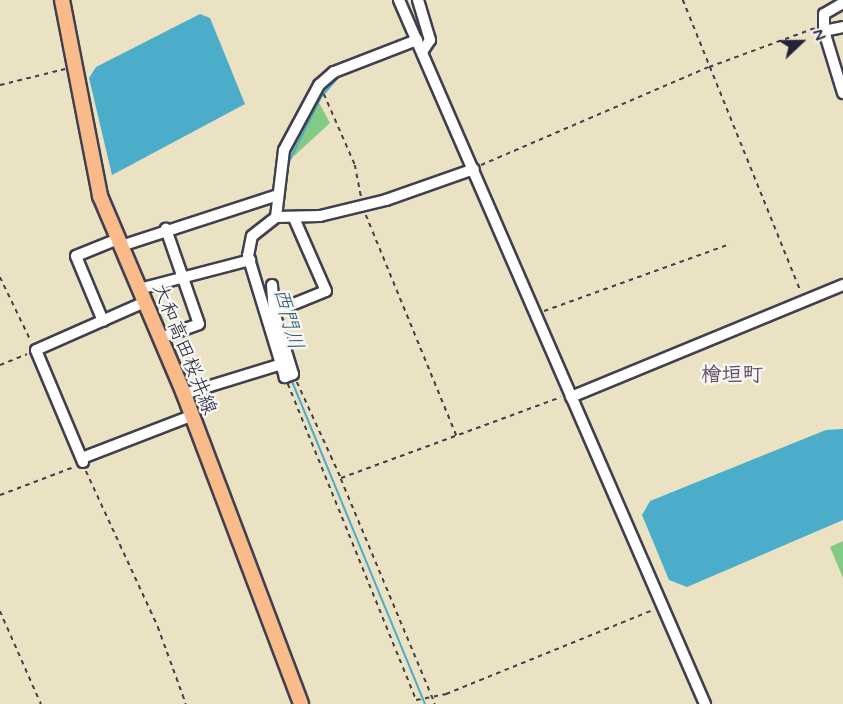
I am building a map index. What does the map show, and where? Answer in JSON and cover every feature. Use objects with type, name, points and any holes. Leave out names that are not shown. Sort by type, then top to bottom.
[{"type":"main road","name":"大和高田桜井線","points":[[62,0],[93,169],[119,242],[184,394],[301,704]]},
{"type":"street","points":[[399,0],[538,314],[705,704]]},
{"type":"street","points":[[418,0],[430,40],[422,52]]},
{"type":"street","points":[[843,3],[824,14],[824,31],[843,93]]},
{"type":"street","points":[[824,31],[843,27]]},
{"type":"street","points":[[276,218],[284,150],[318,86],[334,72],[417,40]]},
{"type":"street","points":[[289,375],[250,260],[252,236],[276,218],[294,218],[362,205],[474,170]]},
{"type":"street","points":[[103,321],[76,256],[166,229],[183,228],[278,195]]},
{"type":"street","points":[[270,314],[326,291],[294,218]]},
{"type":"street","points":[[160,338],[199,324],[166,229]]},
{"type":"street","points":[[191,416],[83,460],[36,351],[103,321],[142,295],[181,274],[250,260]]},
{"type":"street","points":[[272,285],[270,314],[279,365],[289,375]]},
{"type":"street","points":[[571,395],[843,285]]},
{"type":"street","points":[[184,394],[279,365]]},
{"type":"path","points":[[683,0],[804,301]]},
{"type":"path","points":[[474,170],[709,67],[819,27],[824,31]]},
{"type":"path","points":[[0,85],[75,67]]},
{"type":"path","points":[[318,86],[355,165],[362,205],[458,439]]},
{"type":"path","points":[[538,314],[730,244]]},
{"type":"path","points":[[0,277],[36,351],[0,365]]},
{"type":"path","points":[[289,375],[341,478],[435,704]]},
{"type":"path","points":[[289,375],[416,700],[430,694],[446,694],[663,606]]},
{"type":"path","points":[[341,478],[458,439],[571,395]]},
{"type":"path","points":[[0,495],[83,460],[123,560],[158,627],[186,704]]},
{"type":"path","points":[[0,611],[41,704]]},
{"type":"green space","points":[[313,92],[330,123],[294,156],[281,149]]},
{"type":"green space","points":[[843,541],[843,578],[830,547]]},
{"type":"water","points":[[200,14],[210,18],[245,104],[112,175],[89,78],[96,67]]},
{"type":"water","points":[[843,429],[843,520],[687,587],[669,580],[642,515],[650,501],[826,430]]},
{"type":"waterway","name":"西門川","points":[[288,164],[321,97],[340,75]]},
{"type":"waterway","name":"西門川","points":[[282,214],[285,188]]},
{"type":"waterway","name":"西門川","points":[[254,250],[268,302]]},
{"type":"waterway","name":"西門川","points":[[291,379],[425,704]]},
{"type":"district","name":"檜垣町","points":[[732,375]]}]
